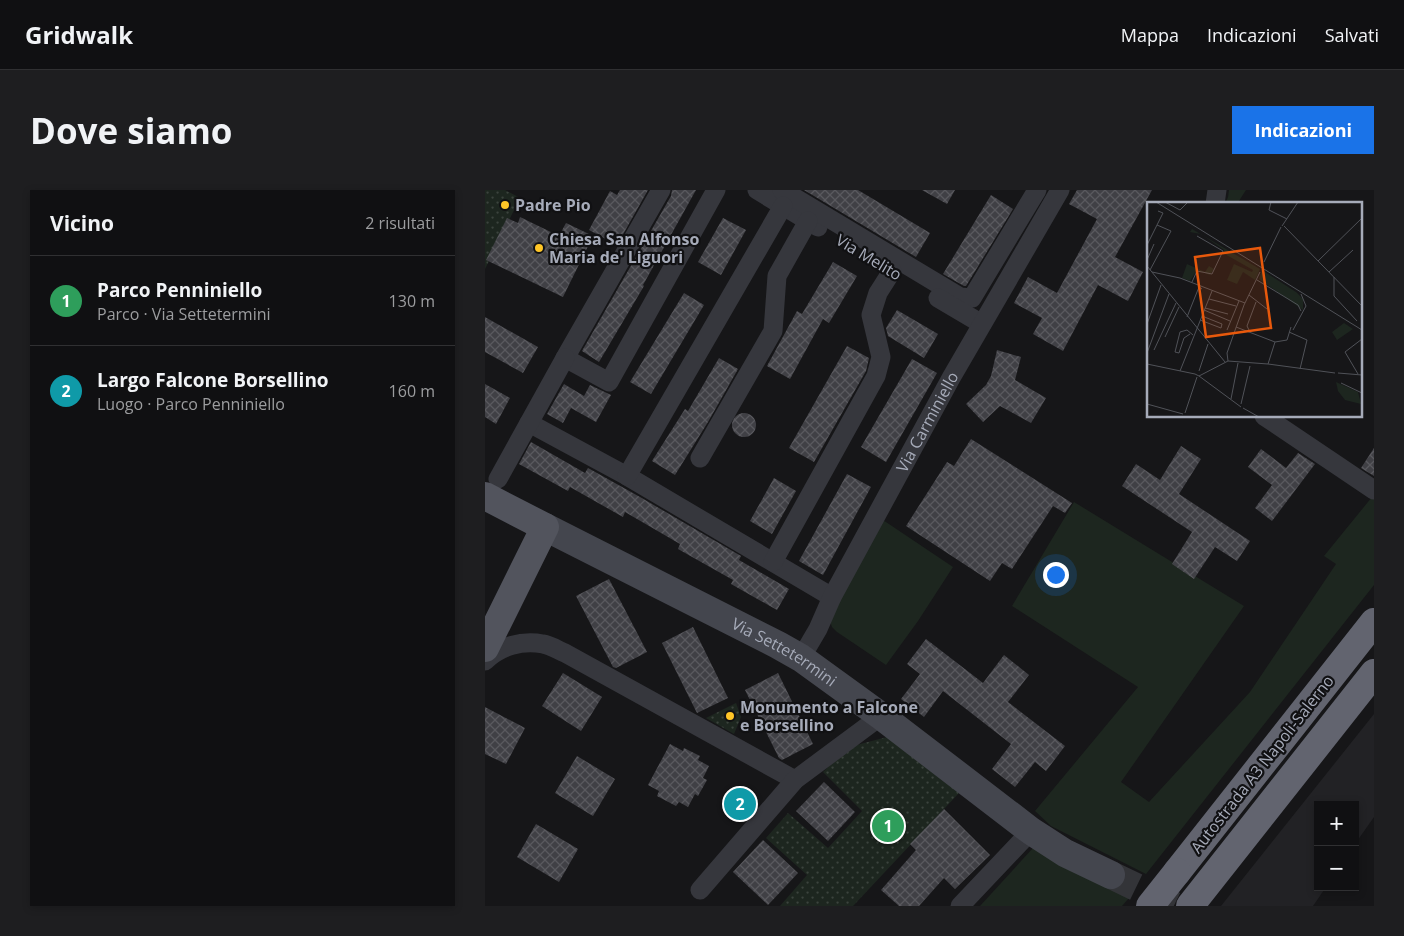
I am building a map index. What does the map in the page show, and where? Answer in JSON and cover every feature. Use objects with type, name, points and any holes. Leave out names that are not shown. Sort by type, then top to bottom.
[{"type":"highway","name":"Autostrada A3 Napoli-Salerno","points":[[1150,906],[1374,622]]},
{"type":"highway","name":"Autostrada A3 Napoli-Salerno","points":[[1197,897],[1374,673]]},
{"type":"main road","name":"Via Settetermini","points":[[491,487],[545,526],[801,658],[881,716],[1031,831],[1065,853],[1111,875]]},
{"type":"main road","points":[[485,648],[545,526]]},
{"type":"street","points":[[491,487],[661,190]]},
{"type":"street","points":[[565,358],[609,382],[716,190]]},
{"type":"street","points":[[627,476],[772,194],[960,298],[972,298],[1037,190]]},
{"type":"street","name":"Via Carminiello","points":[[801,658],[832,597],[981,324],[1060,190]]},
{"type":"street","name":"Via Melito","points":[[772,194],[808,221],[981,324]]},
{"type":"street","points":[[700,458],[773,331],[777,276],[808,221]]},
{"type":"street","points":[[773,562],[876,376],[881,357],[871,315],[878,293],[892,271]]},
{"type":"street","points":[[1266,418],[1374,490]]},
{"type":"street","points":[[529,423],[627,476],[832,597]]},
{"type":"street","points":[[485,661],[493,653],[508,646],[524,643],[544,644],[565,653],[795,780]]},
{"type":"street","points":[[700,890],[795,780],[881,716]]},
{"type":"street","points":[[960,906],[1031,831]]},
{"type":"shaded area","points":[[485,190],[505,190],[520,198],[485,269]]},
{"type":"shaded area","points":[[1229,190],[1246,190],[1238,202],[1226,202]]},
{"type":"shaded area","points":[[1372,497],[1374,498],[1374,585],[1146,874],[1051,826],[1035,811],[1138,687],[1012,606],[1074,502],[1244,606],[1121,782],[1149,802],[1250,692],[1336,564],[1324,556]]},
{"type":"shaded area","points":[[880,518],[953,567],[918,621],[886,665],[837,632],[832,627],[829,618]]},
{"type":"shaded area","points":[[736,703],[741,717],[734,734],[706,718]]},
{"type":"shaded area","points":[[1374,714],[1374,817],[1359,838],[1359,801],[1314,801],[1314,891],[1323,891],[1313,906],[1221,906]]},
{"type":"shaded area","points":[[887,737],[959,793],[853,906],[780,906],[807,875],[766,838],[788,813],[828,848],[862,811],[823,772],[849,747]]},
{"type":"shaded area","points":[[1033,848],[1129,898],[1122,906],[980,906]]},
{"type":"building","points":[[620,190],[648,190],[617,245],[589,230],[610,191],[617,195]]},
{"type":"building","points":[[672,190],[696,190],[644,286],[599,362],[582,351],[671,196]]},
{"type":"building","points":[[804,190],[858,190],[930,233],[916,257]]},
{"type":"building","points":[[922,190],[955,190],[947,204]]},
{"type":"building","points":[[1077,190],[1152,190],[1115,257],[1143,272],[1128,301],[1098,285],[1063,351],[1033,334],[1042,318],[1014,303],[1028,277],[1057,293],[1097,219],[1069,204]]},
{"type":"building","points":[[991,195],[1013,209],[966,286],[964,286],[943,274]]},
{"type":"building","name":"Chiesa San Alfonso Maria de' Liguori","points":[[520,217],[559,236],[566,223],[593,236],[563,297],[486,260],[507,218],[518,223]]},
{"type":"building","points":[[723,218],[746,230],[721,275],[698,262]]},
{"type":"building","points":[[833,262],[857,276],[829,323],[823,319],[790,379],[767,366],[797,311],[802,314]]},
{"type":"building","points":[[684,293],[704,305],[651,394],[630,382]]},
{"type":"building","points":[[897,310],[938,334],[924,358],[888,336],[886,328]]},
{"type":"building","points":[[485,317],[538,347],[523,373],[485,352]]},
{"type":"building","points":[[847,346],[869,358],[866,371],[814,462],[789,448]]},
{"type":"building","points":[[997,350],[1021,357],[1015,380],[1046,398],[1031,423],[1000,406],[983,422],[966,404],[986,385],[991,376]]},
{"type":"building","points":[[719,358],[738,369],[675,475],[652,461],[685,409],[688,411]]},
{"type":"building","points":[[912,359],[937,373],[886,462],[861,447]]},
{"type":"building","points":[[485,384],[510,398],[496,424],[485,417]]},
{"type":"building","points":[[564,384],[584,396],[590,385],[611,395],[596,422],[571,408],[563,423],[547,414]]},
{"type":"building","points":[[744,413],[752,417],[756,425],[752,433],[744,437],[736,433],[732,425],[736,417]]},
{"type":"building","points":[[971,439],[1072,503],[1065,513],[1053,506],[1012,569],[1002,563],[990,581],[906,526],[947,462],[954,466]]},
{"type":"building","points":[[531,442],[585,473],[588,468],[741,556],[739,560],[789,589],[777,610],[731,584],[733,580],[678,549],[680,544],[625,512],[623,517],[570,487],[568,491],[519,464]]},
{"type":"building","points":[[1181,446],[1201,459],[1179,494],[1250,541],[1237,561],[1215,547],[1194,579],[1172,564],[1192,532],[1122,486],[1136,464],[1160,480]]},
{"type":"building","points":[[1374,448],[1374,476],[1361,468]]},
{"type":"building","points":[[1261,449],[1286,468],[1298,453],[1315,464],[1272,521],[1255,508],[1272,485],[1248,467]]},
{"type":"building","points":[[847,474],[871,487],[823,575],[799,561]]},
{"type":"building","points":[[774,478],[796,491],[772,534],[750,521]]},
{"type":"building","points":[[609,579],[647,652],[616,668],[613,667],[576,596]]},
{"type":"building","points":[[693,627],[728,698],[697,713],[662,643]]},
{"type":"building","points":[[926,639],[983,683],[1004,655],[1029,675],[1008,702],[1065,746],[1046,771],[1035,762],[1015,787],[992,769],[1011,744],[943,691],[924,717],[901,699],[920,674],[907,664]]},
{"type":"building","points":[[563,673],[602,697],[581,731],[542,706]]},
{"type":"building","points":[[778,673],[813,744],[782,760],[779,758],[745,690]]},
{"type":"building","points":[[485,707],[525,728],[506,764],[485,754]]},
{"type":"building","points":[[670,744],[683,751],[684,748],[700,756],[698,760],[709,766],[703,778],[707,780],[698,796],[695,794],[688,807],[679,802],[676,806],[657,796],[659,791],[648,785]]},
{"type":"building","points":[[577,756],[615,779],[593,816],[555,793]]},
{"type":"building","points":[[824,782],[855,812],[828,841],[796,811]]},
{"type":"building","points":[[944,809],[990,855],[955,889],[944,878],[919,906],[899,906],[881,890],[916,850],[910,844]]},
{"type":"building","points":[[536,824],[578,849],[559,882],[517,857]]},
{"type":"building","points":[[763,840],[798,873],[768,905],[733,872]]},
{"type":"tunnel","points":[[1111,875],[1175,906]]},
{"type":"place","name":"Padre Pio","points":[[505,205]]},
{"type":"place","name":"Chiesa San Alfonso Maria de' Liguori","points":[[539,248]]},
{"type":"place","name":"Monumento a Falcone e Borsellino","points":[[730,716]]},
{"type":"place","name":"Largo Falcone Borsellino","points":[[740,804]]},
{"type":"place","name":"Parco Penniniello","points":[[888,826]]}]
